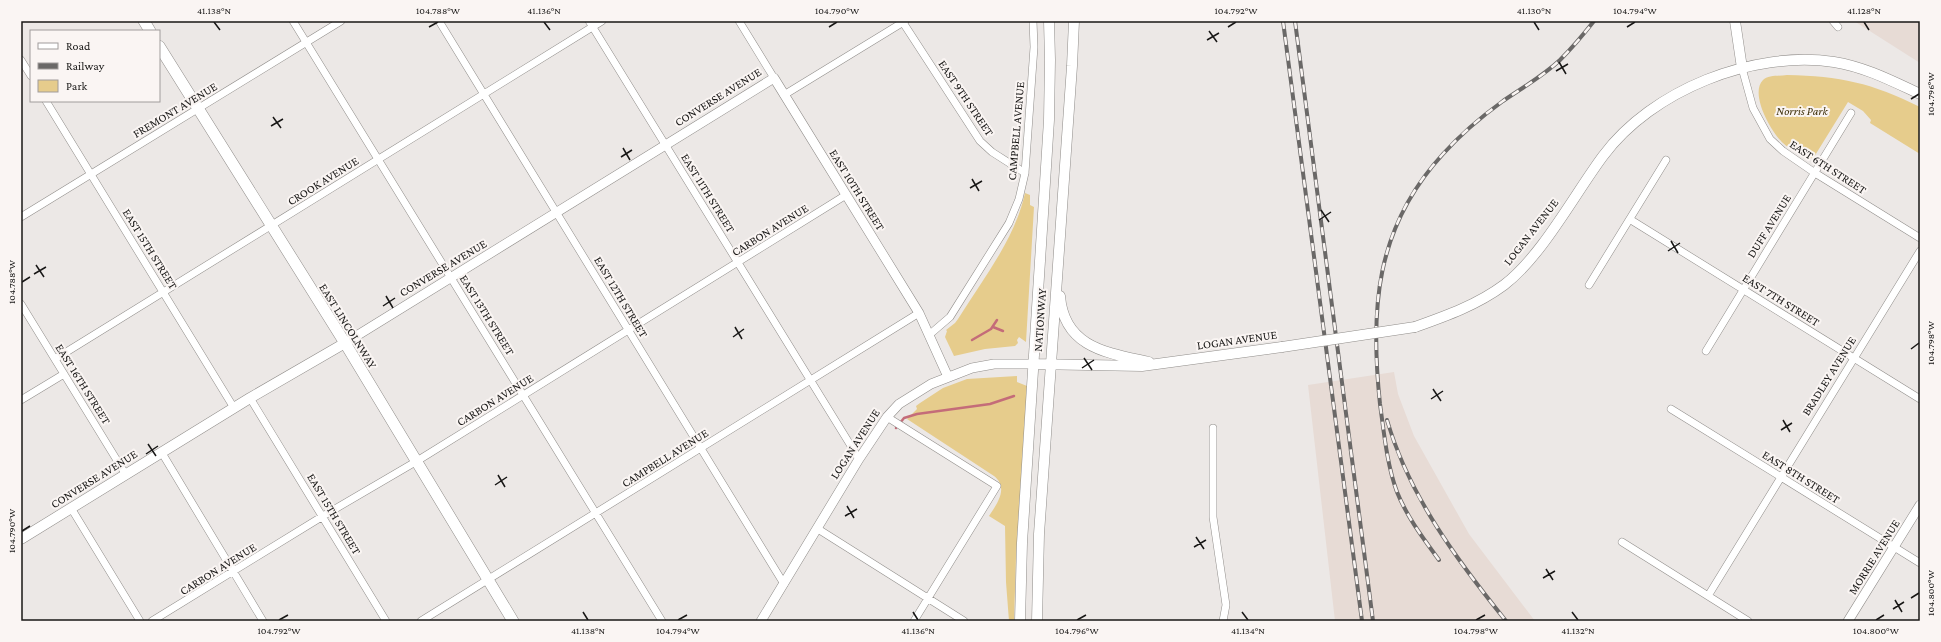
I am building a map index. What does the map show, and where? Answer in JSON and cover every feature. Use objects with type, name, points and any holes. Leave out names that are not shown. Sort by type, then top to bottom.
[{"type":"main road","points":[[144,21],[149,30]]},
{"type":"main road","name":"NATIONWAY","points":[[1020,621],[1020,573],[1049,120],[1049,21]]},
{"type":"main road","name":"NATIONWAY","points":[[1037,621],[1038,542],[1074,21]]},
{"type":"main road","points":[[1734,21],[1742,68]]},
{"type":"main road","name":"EAST LINCOLNWAY","points":[[160,48],[345,343],[513,621]]},
{"type":"main road","name":"LOGAN AVENUE","points":[[1033,364],[1113,367],[1157,364],[1415,327],[1472,305],[1485,298],[1513,276],[1538,248],[1604,155],[1621,135],[1638,119],[1657,105],[1681,92],[1742,68],[1766,63],[1790,61],[1834,62],[1875,73],[1920,94]]},
{"type":"main road","points":[[1057,267],[1061,308],[1067,323],[1078,337],[1104,352],[1157,364]]},
{"type":"main road","name":"CONVERSE AVENUE","points":[[21,539],[250,398],[345,343]]},
{"type":"street","name":"EAST 13TH STREET","points":[[293,21],[662,621]]},
{"type":"street","name":"FREMONT AVENUE","points":[[21,217],[341,21]]},
{"type":"street","name":"EAST 12TH STREET","points":[[439,21],[784,584]]},
{"type":"street","name":"CROOK AVENUE","points":[[55,359],[271,227],[484,94],[591,24],[602,21]]},
{"type":"street","name":"EAST 10TH STREET","points":[[739,21],[919,314],[948,376]]},
{"type":"street","name":"EAST 9TH STREET","points":[[903,21],[980,141],[992,152],[1025,173]]},
{"type":"street","points":[[784,95],[903,21]]},
{"type":"street","name":"CAMPBELL AVENUE","points":[[929,335],[950,317],[1009,223],[1019,199],[1025,173],[1034,47],[1033,21]]},
{"type":"street","points":[[1832,21],[1838,27]]},
{"type":"street","name":"EAST 11TH STREET","points":[[591,24],[859,459]]},
{"type":"street","points":[[21,60],[30,74]]},
{"type":"street","name":"EAST 6TH STREET","points":[[1742,68],[1753,108],[1770,139],[1783,151],[1815,173],[1920,238]]},
{"type":"street","name":"CONVERSE AVENUE","points":[[345,343],[774,78]]},
{"type":"street","name":"EAST 15TH STREET","points":[[47,102],[234,408]]},
{"type":"street","name":"DUFF AVENUE","points":[[1706,351],[1851,113]]},
{"type":"street","points":[[1589,285],[1631,220],[1666,160]]},
{"type":"street","name":"CARBON AVENUE","points":[[152,621],[523,396],[846,195]]},
{"type":"street","name":"EAST 7TH STREET","points":[[1631,220],[1920,399]]},
{"type":"street","name":"BRADLEY AVENUE","points":[[1708,596],[1920,251]]},
{"type":"street","name":"EAST 16TH STREET","points":[[21,304],[126,475]]},
{"type":"street","name":"CAMPBELL AVENUE","points":[[421,621],[919,314]]},
{"type":"street","name":"LOGAN AVENUE","points":[[761,621],[859,459],[887,417],[899,404],[918,391],[948,376],[972,368],[988,365],[1033,364]]},
{"type":"street","points":[[21,400],[64,374]]},
{"type":"street","name":"EAST 15TH STREET","points":[[250,398],[386,621]]},
{"type":"street","name":"EAST 8TH STREET","points":[[1671,409],[1920,563]]},
{"type":"street","points":[[887,417],[997,486],[914,621]]},
{"type":"street","points":[[1213,428],[1212,498],[1226,600],[1223,621]]},
{"type":"street","points":[[162,452],[263,621]]},
{"type":"street","name":"MORRIE AVENUE","points":[[1848,621],[1920,505]]},
{"type":"street","points":[[71,508],[140,621]]},
{"type":"street","points":[[818,529],[964,621]]},
{"type":"street","points":[[1622,542],[1748,621]]},
{"type":"shaded area","points":[[1854,21],[1920,21],[1920,63]]},
{"type":"shaded area","points":[[1394,372],[1398,394],[1414,436],[1469,534],[1535,621],[1335,621],[1308,385]]},
{"type":"green space","name":"Norris Park","points":[[1787,75],[1823,77],[1855,82],[1886,92],[1920,107],[1920,154],[1870,123],[1871,120],[1863,111],[1848,102],[1814,157],[1809,159],[1792,150],[1778,138],[1773,131],[1760,103],[1759,94],[1759,86],[1765,78]]},
{"type":"green space","points":[[1025,193],[1030,195],[1030,205],[1034,207],[1026,342],[1019,337],[1017,340],[1018,343],[1015,346],[985,349],[954,356],[945,337],[946,330],[958,319],[988,274],[1006,243],[1014,226]]},
{"type":"green space","points":[[1017,376],[1017,382],[1027,386],[1016,558],[1014,621],[1009,621],[1006,582],[1005,526],[989,516],[1000,496],[1001,486],[994,476],[907,419],[917,409],[916,406],[943,388],[967,379]]},
{"type":"waterway","points":[[972,340],[991,329],[997,320]]},
{"type":"waterway","points":[[993,327],[1003,331]]},
{"type":"waterway","points":[[896,428],[904,418],[917,414],[990,404],[1014,396]]},
{"type":"railway","points":[[1283,21],[1362,621]]},
{"type":"railway","points":[[1295,21],[1373,621]]},
{"type":"railway","points":[[1439,560],[1416,527],[1401,501],[1388,460],[1380,404],[1377,369],[1376,336],[1382,272],[1391,241],[1403,211],[1420,182],[1443,154],[1487,113],[1540,77],[1560,60],[1594,21]]},
{"type":"railway","points":[[1387,420],[1396,448],[1421,501],[1453,551],[1506,621]]}]
